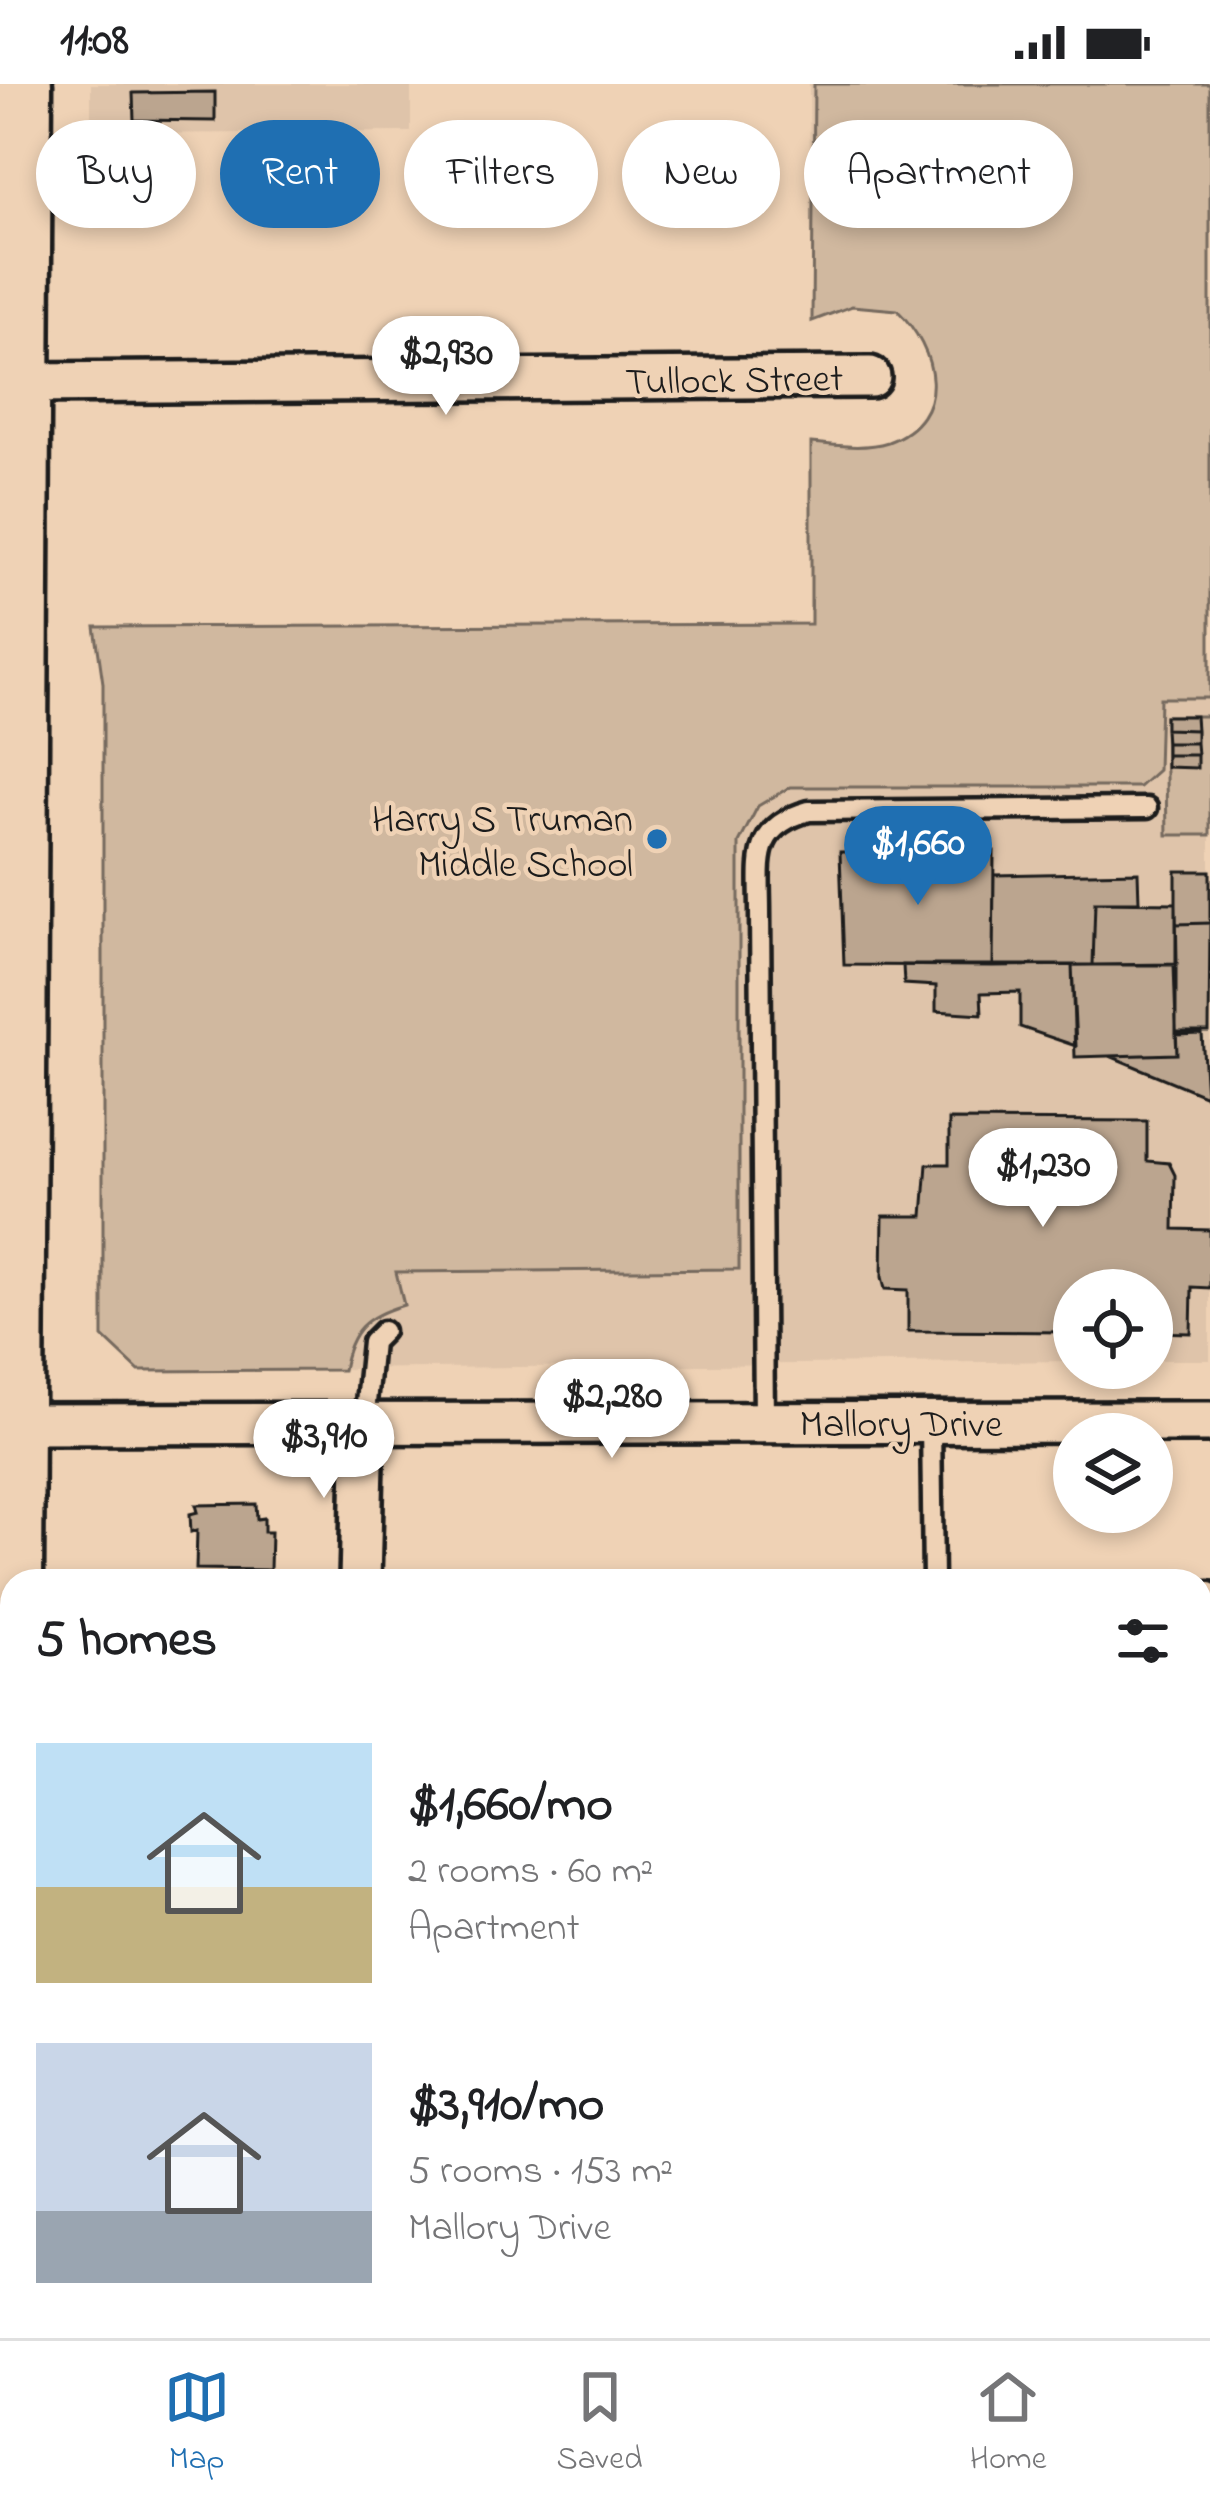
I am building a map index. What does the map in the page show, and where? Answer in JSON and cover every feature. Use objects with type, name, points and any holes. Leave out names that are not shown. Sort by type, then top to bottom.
[{"type":"main road","points":[[15,1569],[9,942],[23,383],[24,84]]},
{"type":"street","name":"Tullock Street","points":[[23,383],[870,376]]},
{"type":"street","points":[[360,1569],[364,1423]]},
{"type":"street","name":"Mallory Drive","points":[[15,1424],[1210,1423]]},
{"type":"lane","points":[[764,1422],[760,850],[771,828],[809,811],[1147,808]]},
{"type":"lane","points":[[364,1423],[372,1342],[383,1331]]},
{"type":"lane","points":[[931,1422],[933,1569]]},
{"type":"shaded area","points":[[91,84],[411,84],[411,120],[404,120],[404,132],[380,132],[380,120],[220,120],[220,133],[196,133],[196,120],[91,120]]},
{"type":"shaded area","name":"Harry S Truman Middle School","points":[[809,84],[1210,84],[1210,1360],[1173,1360],[1173,1269],[1053,1269],[1053,1361],[139,1371],[103,1337],[103,683],[95,627],[812,622],[849,446],[890,441],[912,427],[927,407],[936,382],[924,339],[897,310],[852,306],[812,321],[811,228],[1073,228],[1073,120],[809,120]]},
{"type":"shaded area","name":"Harry S Truman Middle School","points":[[814,84],[1210,84],[1210,698],[1160,698],[1158,770],[1139,787],[790,787],[758,806],[739,843],[739,1269],[396,1272],[404,1305],[379,1314],[362,1327],[350,1345],[343,1370],[139,1371],[103,1337],[103,683],[95,627],[811,624],[811,443],[859,446],[888,442],[909,431],[923,416],[932,381],[922,344],[897,310],[852,306],[812,321],[813,228],[1073,228],[1073,120],[814,120]]},
{"type":"shaded area","points":[[1165,716],[1210,716],[1210,835],[1167,835]]},
{"type":"building","points":[[215,92],[215,121],[134,120],[133,93]]},
{"type":"building","points":[[1165,716],[1195,716],[1196,730],[1165,729]]},
{"type":"building","points":[[1165,729],[1196,730],[1196,743],[1166,743]]},
{"type":"building","points":[[1166,743],[1196,743],[1197,755],[1166,755]]},
{"type":"building","points":[[1166,755],[1197,755],[1197,768],[1166,767]]},
{"type":"building","points":[[994,851],[993,966],[844,965],[840,852]]},
{"type":"building","points":[[1176,871],[1210,871],[1210,923],[1176,924]]},
{"type":"building","points":[[1138,872],[1139,902],[1095,902],[1093,965],[993,966],[994,875]]},
{"type":"building","points":[[1095,902],[1176,903],[1177,964],[1093,965]]},
{"type":"building","points":[[1210,923],[1209,1032],[1176,1032],[1176,924]]},
{"type":"building","points":[[903,965],[1072,965],[1076,1046],[1020,1027],[1020,992],[981,993],[982,1014],[936,1011],[936,986],[904,984]]},
{"type":"building","points":[[1072,965],[1174,965],[1177,1054],[1075,1057]]},
{"type":"building","points":[[1202,1034],[1206,1096],[1110,1056],[1177,1054],[1176,1035]]},
{"type":"building","points":[[949,1120],[1147,1121],[1147,1161],[1169,1163],[1175,1175],[1174,1229],[1210,1230],[1210,1288],[1192,1287],[1191,1333],[1173,1333],[1173,1269],[1053,1269],[1053,1332],[908,1331],[908,1290],[885,1289],[882,1277],[883,1216],[923,1216],[927,1164],[949,1164]]},
{"type":"building","points":[[256,1504],[257,1519],[264,1518],[264,1532],[271,1532],[270,1569],[196,1569],[197,1530],[191,1532],[190,1514],[198,1512],[196,1505]]},
{"type":"place","name":"Harry S Truman Middle School","points":[[657,839]]}]
